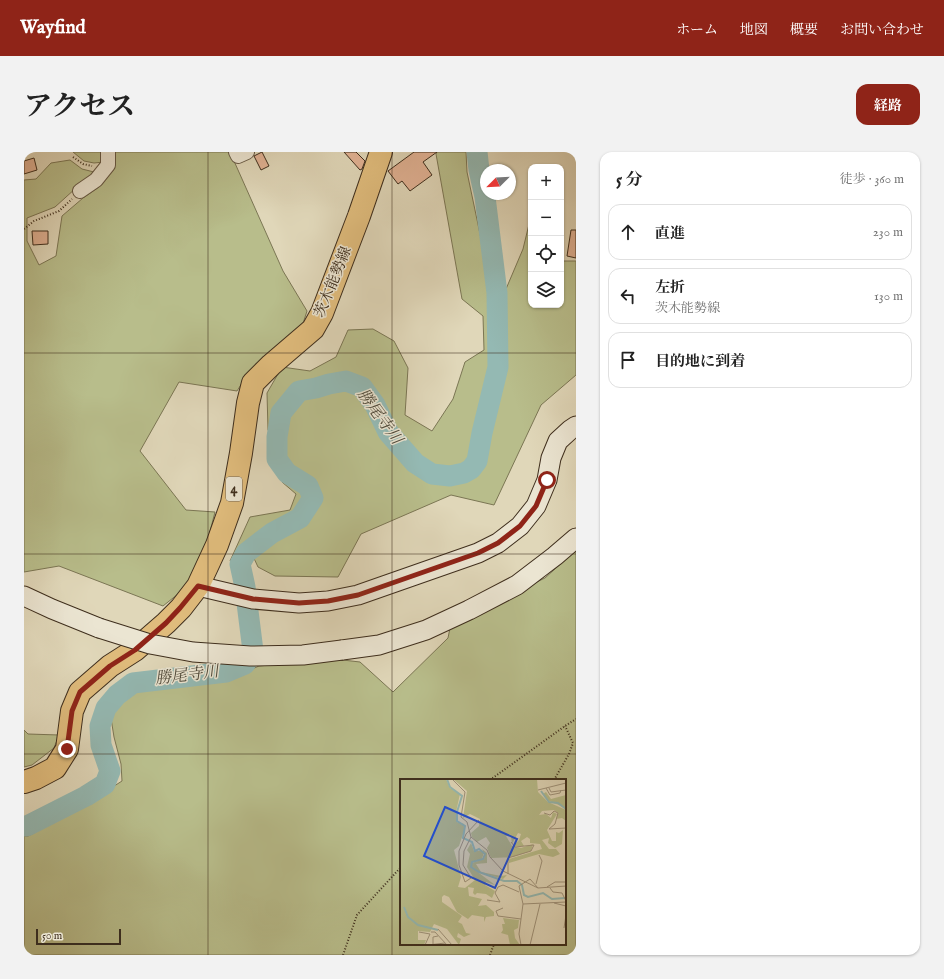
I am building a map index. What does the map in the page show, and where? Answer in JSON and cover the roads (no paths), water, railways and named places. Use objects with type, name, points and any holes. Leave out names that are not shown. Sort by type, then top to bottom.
[{"type":"main road","name":"茨木能勢線","points":[[24,782],[36,778],[55,768],[67,749],[72,711],[80,692],[110,666],[135,650],[166,623],[180,608],[206,588],[217,545],[232,503],[241,454],[248,402],[253,383],[271,365],[313,329],[316,324],[322,313],[359,216],[381,152]]},
{"type":"street","points":[[236,152],[238,156],[247,152]]},
{"type":"street","points":[[80,192],[96,180],[108,159]]},
{"type":"street","points":[[206,588],[253,599],[299,603],[328,601],[358,595],[478,553],[498,543],[520,526],[536,506],[547,480],[551,458],[558,441],[576,426]]},
{"type":"street","points":[[24,596],[99,628],[150,644],[193,652],[250,656],[303,655],[379,645],[426,630],[517,585],[556,556],[576,538]]},
{"type":"waterway","name":"勝尾寺川","points":[[24,826],[27,826],[86,796],[105,784],[110,771],[101,745],[100,726],[106,708],[117,695],[133,683],[226,672],[245,664],[253,651],[245,587],[240,564],[246,553],[272,533],[300,518],[313,498],[308,486],[287,473],[277,459],[277,437],[281,413],[299,391],[346,381],[362,387],[375,405],[388,432],[415,463],[432,474],[450,476],[464,473],[471,469],[477,461],[482,433],[498,367],[497,293],[485,197],[477,152]]}]
